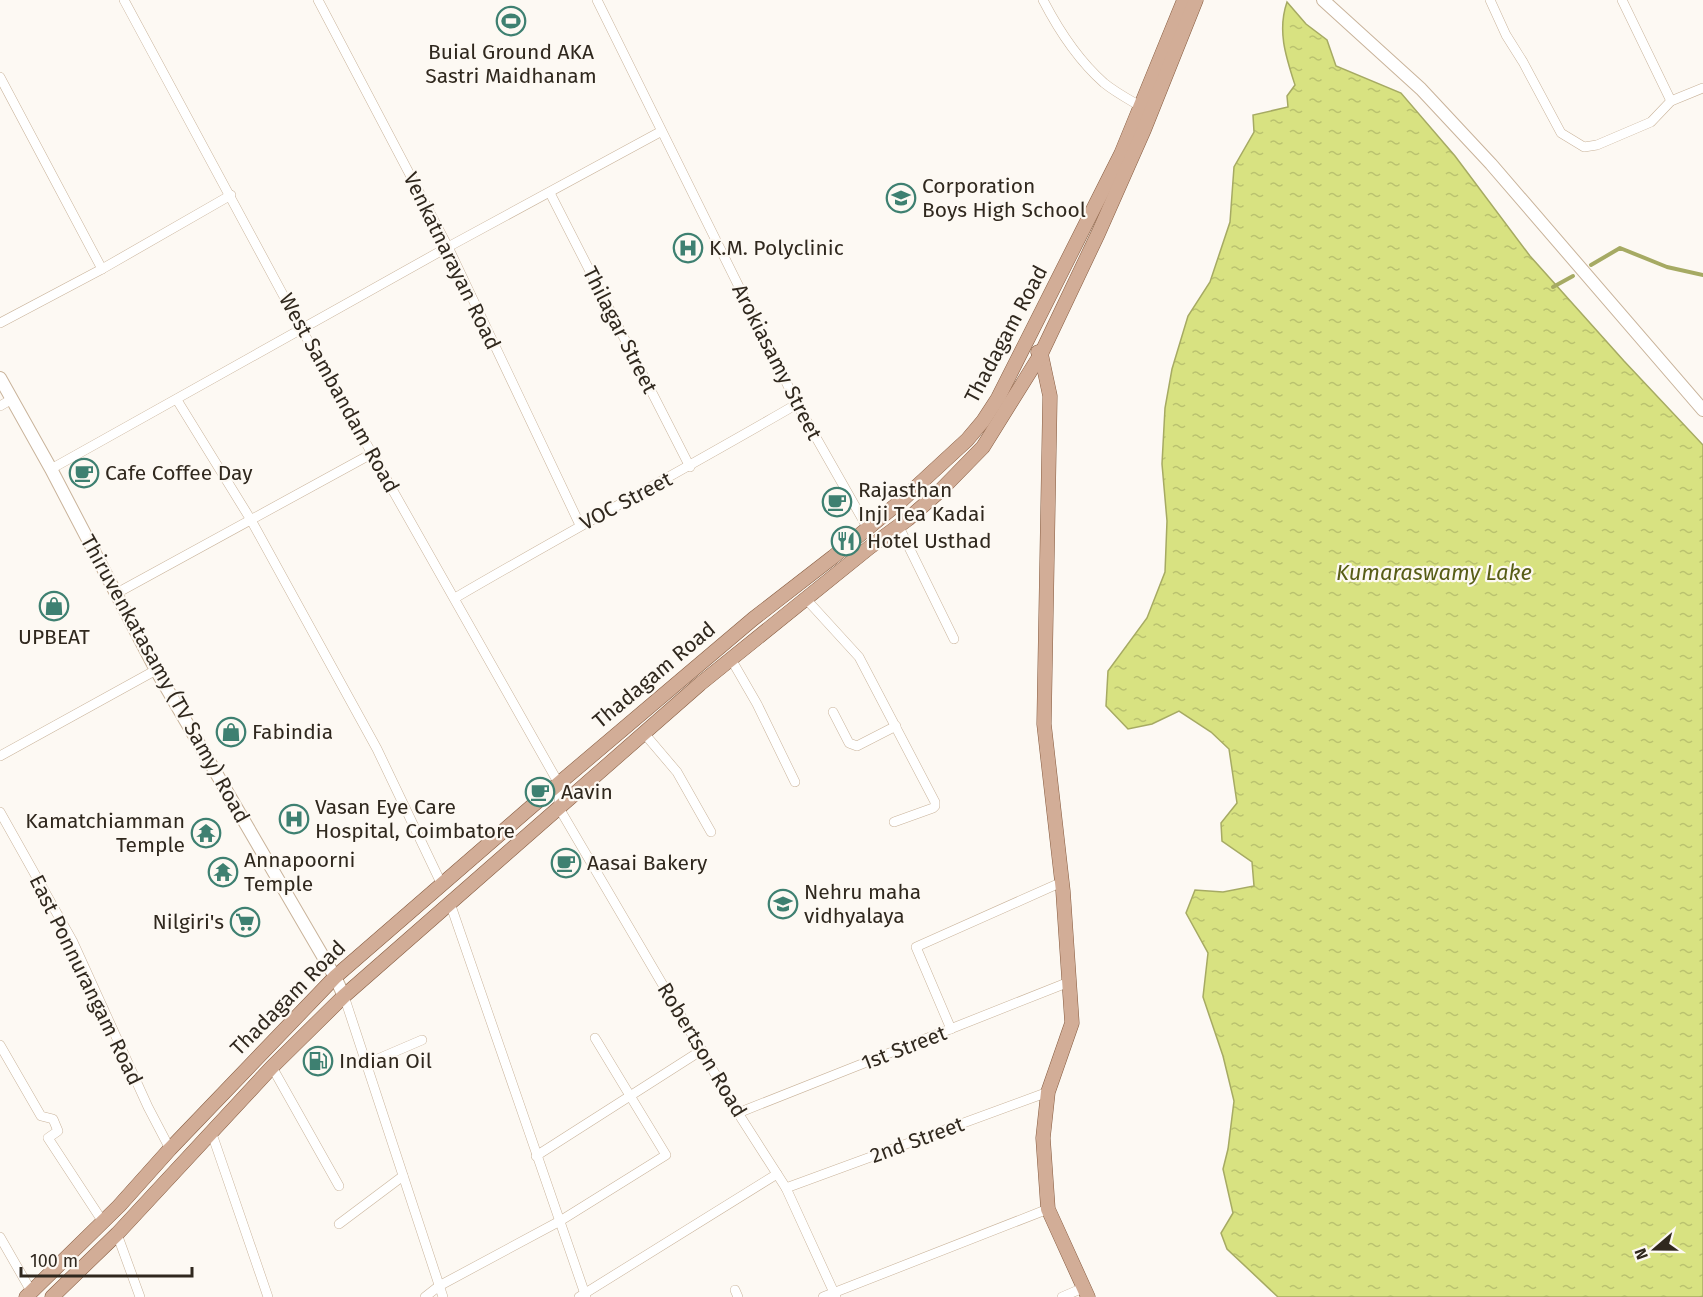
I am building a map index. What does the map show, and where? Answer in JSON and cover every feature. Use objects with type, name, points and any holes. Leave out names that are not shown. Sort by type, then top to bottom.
[{"type":"main road","name":"Thadagam Road","points":[[29,1294],[103,1222],[335,977],[753,619],[918,485],[967,440],[998,398],[1121,154],[1184,0]]},
{"type":"main road","name":"Thadagam Road","points":[[52,1297],[117,1234],[272,1066],[344,996],[643,732],[870,547],[899,527],[941,490],[983,447],[1041,354],[1144,130],[1196,0]]},
{"type":"main road","points":[[1323,0],[1421,89],[1491,164],[1703,410]]},
{"type":"main road","points":[[1025,347],[1041,354],[1050,396],[1044,724],[1062,882],[1072,1023],[1048,1092],[1043,1138],[1048,1209],[1085,1292]]},
{"type":"main road","name":"Thiruvenkatasamy (TV Samy) Road","points":[[0,378],[51,469],[156,670],[344,996]]},
{"type":"street","name":"West Sambandam Road","points":[[124,0],[302,330],[559,784]]},
{"type":"street","name":"Venkatnarayan Road","points":[[318,0],[448,247],[580,525]]},
{"type":"street","name":"Arokiasamy Street","points":[[597,0],[796,405],[867,527]]},
{"type":"street","points":[[1043,0],[1058,29],[1079,58],[1105,84],[1140,106]]},
{"type":"street","points":[[1490,0],[1506,35],[1561,134],[1584,147],[1597,145],[1651,122],[1671,101],[1703,88]]},
{"type":"street","points":[[1622,0],[1671,101]]},
{"type":"street","points":[[0,77],[102,269]]},
{"type":"street","points":[[51,469],[448,247],[660,132]]},
{"type":"street","name":"Thilagar Street","points":[[550,193],[690,467]]},
{"type":"street","points":[[0,323],[102,269],[231,195]]},
{"type":"street","points":[[0,406],[12,399]]},
{"type":"street","points":[[177,400],[251,520],[377,749],[442,885]]},
{"type":"street","name":"VOC Street","points":[[455,598],[580,525],[690,467],[796,405]]},
{"type":"street","points":[[117,593],[373,453]]},
{"type":"street","points":[[899,527],[954,639]]},
{"type":"street","points":[[806,599],[859,657],[935,806],[894,822]]},
{"type":"street","points":[[731,659],[758,704],[795,782]]},
{"type":"street","points":[[0,756],[156,670]]},
{"type":"street","points":[[833,712],[852,746],[896,726]]},
{"type":"street","points":[[643,732],[676,772],[711,832]]},
{"type":"street","points":[[559,784],[559,808]]},
{"type":"street","name":"Robertson Road","points":[[559,808],[738,1113],[786,1188],[835,1294]]},
{"type":"street","name":"East Ponnurangam Road","points":[[0,812],[73,942],[148,1107],[170,1149]]},
{"type":"street","points":[[951,1029],[916,947],[1062,882]]},
{"type":"street","points":[[450,903],[584,1296],[777,1174]]},
{"type":"street","name":"1st Street","points":[[738,1113],[1069,982]]},
{"type":"street","points":[[344,996],[443,1297]]},
{"type":"street","points":[[425,1297],[440,1286],[560,1221],[666,1155],[595,1038]]},
{"type":"street","points":[[366,1064],[422,1041]]},
{"type":"street","points":[[0,1045],[41,1116],[53,1119],[58,1131],[48,1138],[103,1222]]},
{"type":"street","points":[[536,1156],[702,1050]]},
{"type":"street","points":[[272,1066],[339,1186]]},
{"type":"street","name":"2nd Street","points":[[786,1188],[1048,1092]]},
{"type":"street","points":[[211,1131],[268,1297]]},
{"type":"street","points":[[339,1224],[403,1176]]},
{"type":"street","points":[[823,1297],[1048,1209]]},
{"type":"street","points":[[117,1234],[140,1297]]},
{"type":"street","points":[[0,1237],[29,1294]]},
{"type":"street","points":[[1062,1297],[1085,1292]]},
{"type":"water","name":"Kumaraswamy Lake","points":[[1287,2],[1306,24],[1327,40],[1336,66],[1401,93],[1455,156],[1530,256],[1703,445],[1703,1297],[1278,1297],[1227,1249],[1221,1233],[1233,1213],[1223,1169],[1234,1101],[1223,1056],[1203,997],[1208,953],[1186,913],[1195,890],[1223,892],[1254,886],[1252,862],[1222,841],[1221,823],[1237,803],[1229,749],[1211,732],[1179,711],[1152,724],[1128,729],[1106,706],[1108,671],[1147,618],[1165,572],[1167,521],[1162,464],[1165,408],[1172,369],[1188,316],[1210,282],[1230,222],[1234,167],[1254,132],[1253,115],[1288,107],[1287,96],[1295,85],[1283,34]]},
{"type":"waterway","points":[[1591,265],[1620,248],[1667,267],[1703,275]]},
{"type":"waterway","points":[[1553,287],[1573,276]]},
{"type":"place","name":"Buial Ground AKA Sastri Maidhanam","points":[[511,21]]},
{"type":"place","name":"Corporation Boys High School","points":[[901,198]]},
{"type":"place","name":"K.M. Polyclinic","points":[[688,248]]},
{"type":"place","name":"Cafe Coffee Day","points":[[84,473]]},
{"type":"place","name":"Rajasthan Inji Tea Kadai","points":[[837,502]]},
{"type":"place","name":"Hotel Usthad","points":[[846,541]]},
{"type":"place","name":"UPBEAT","points":[[54,606]]},
{"type":"place","name":"Fabindia","points":[[231,732]]},
{"type":"place","name":"Aavin","points":[[540,792]]},
{"type":"place","name":"Vasan Eye Care Hospital, Coimbatore","points":[[294,819]]},
{"type":"place","name":"Kamatchiamman Temple","points":[[206,833]]},
{"type":"place","name":"Aasai Bakery","points":[[566,863]]},
{"type":"place","name":"Annapoorni Temple","points":[[223,872]]},
{"type":"place","name":"Nehru maha vidhyalaya","points":[[783,904]]},
{"type":"place","name":"Nilgiri's","points":[[245,922]]},
{"type":"place","name":"Indian Oil","points":[[318,1061]]}]
